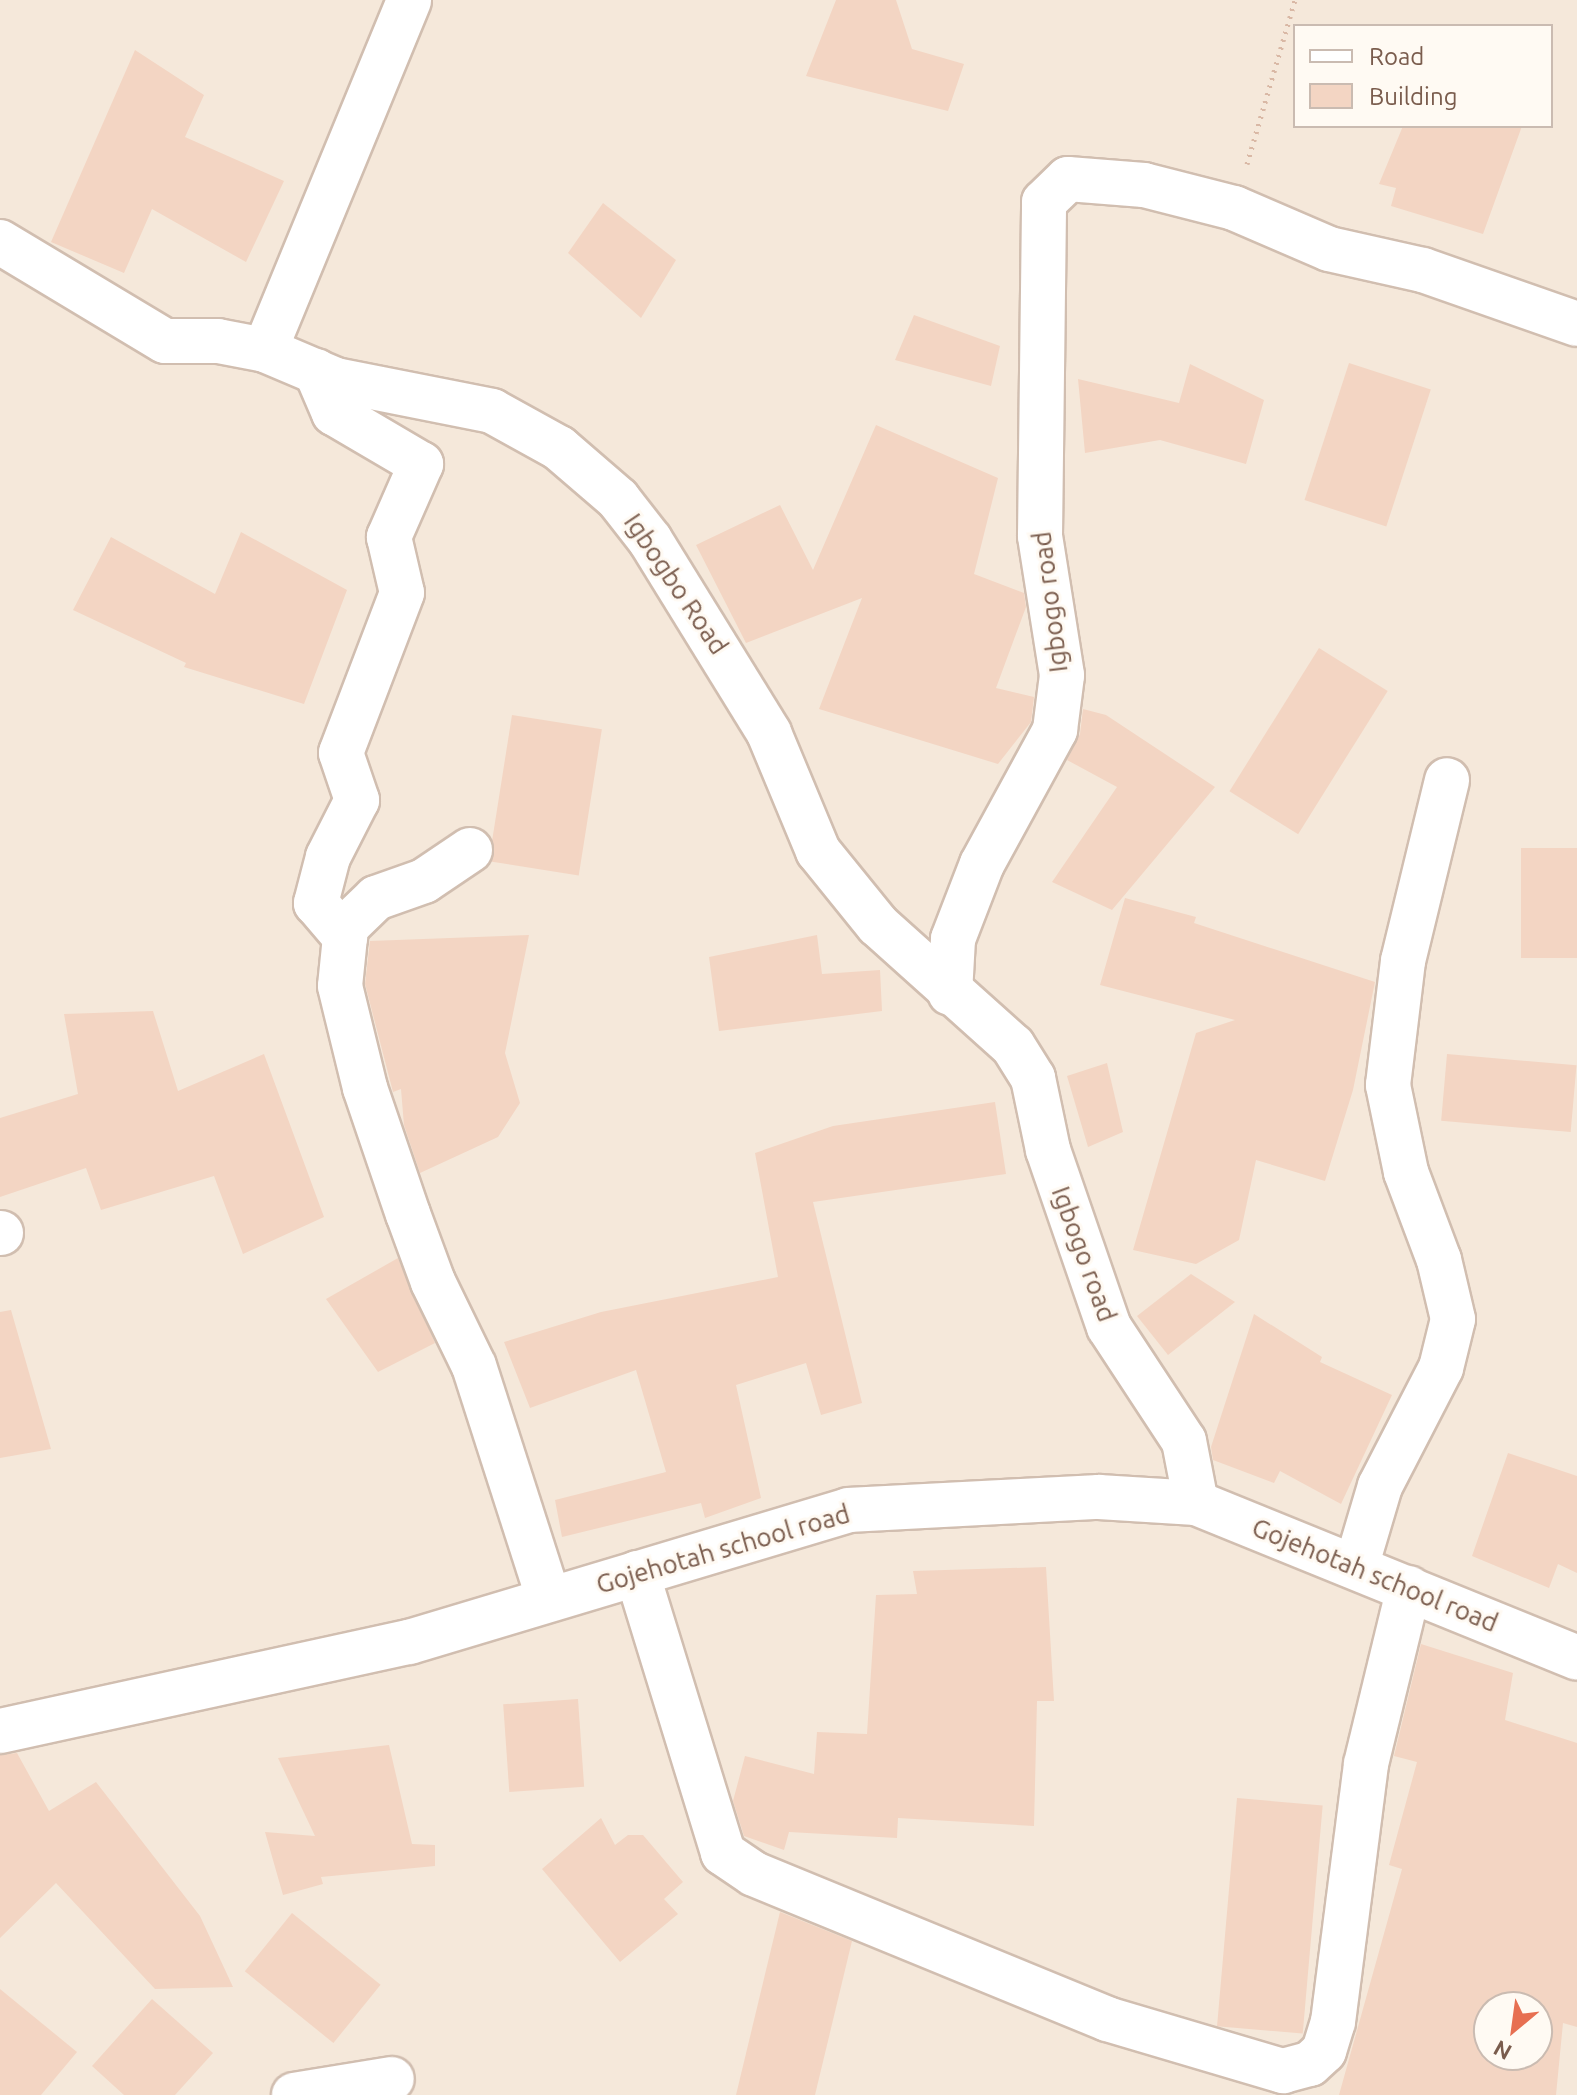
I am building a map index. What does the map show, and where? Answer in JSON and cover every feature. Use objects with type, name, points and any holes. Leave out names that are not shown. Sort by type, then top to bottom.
[{"type":"street","points":[[265,350],[409,0]]},
{"type":"street","name":"Igbogo road","points":[[1196,1503],[1184,1441],[1109,1327],[1048,1150],[1033,1078],[1013,1046],[950,993],[958,926],[982,864],[1055,730],[1062,675],[1040,536],[1044,202],[1068,179],[1144,185],[1234,208],[1329,249],[1423,270],[1577,324]]},
{"type":"street","name":"Igbogbo Road","points":[[0,242],[165,341],[218,341],[265,350],[316,371],[492,411],[559,448],[618,499],[650,540],[769,733],[818,851],[878,925],[950,993]]},
{"type":"street","points":[[316,371],[334,413],[421,464],[389,537],[402,593],[341,753],[357,800],[328,857],[316,903],[345,937]]},
{"type":"street","points":[[1356,1567],[1380,1486],[1441,1368],[1453,1319],[1439,1260],[1406,1172],[1388,1085],[1403,961],[1447,780]]},
{"type":"street","points":[[470,850],[424,881],[376,898],[346,927],[340,986],[365,1088],[433,1282],[474,1366],[549,1599]]},
{"type":"street","name":"Gojehotah school road","points":[[0,1731],[409,1642],[848,1510],[1099,1497],[1196,1503],[1577,1658]]},
{"type":"street","points":[[637,1573],[723,1853],[754,1874],[1107,2019],[1283,2071],[1310,2064],[1324,2051],[1333,2022],[1366,1764],[1409,1588]]},
{"type":"street","points":[[294,2095],[392,2079]]},
{"type":"path","points":[[1234,208],[1295,0]]},
{"type":"shaded area","points":[[0,0],[1577,0],[1577,2095],[0,2095]]},
{"type":"building","points":[[836,0],[896,0],[912,49],[964,64],[948,111],[806,76]]},
{"type":"building","points":[[135,50],[204,95],[185,137],[284,181],[246,262],[152,209],[124,273],[51,242]]},
{"type":"building","points":[[1402,128],[1521,128],[1483,234],[1391,206],[1396,188],[1379,184]]},
{"type":"building","points":[[603,203],[676,260],[641,318],[568,253]]},
{"type":"building","points":[[914,315],[1000,346],[991,386],[895,360]]},
{"type":"building","points":[[1349,363],[1431,390],[1386,527],[1305,500]]},
{"type":"building","points":[[1190,364],[1264,400],[1246,464],[1160,440],[1085,453],[1078,379],[1179,403]]},
{"type":"building","points":[[876,425],[998,478],[974,574],[1024,593],[1026,607],[996,688],[1034,697],[1031,722],[998,764],[819,709],[862,598],[746,643],[696,545],[780,505],[813,570]]},
{"type":"building","points":[[241,532],[347,590],[304,704],[184,667],[186,663],[73,610],[111,537],[215,594]]},
{"type":"building","points":[[1319,648],[1388,691],[1298,834],[1229,791]]},
{"type":"building","points":[[1083,709],[1106,715],[1215,787],[1112,910],[1052,882],[1117,787],[1067,760],[1080,734]]},
{"type":"building","points":[[512,715],[602,729],[579,875],[489,861]]},
{"type":"building","points":[[1521,848],[1577,848],[1577,958],[1521,958]]},
{"type":"building","points":[[1125,898],[1196,917],[1194,923],[1375,982],[1353,1090],[1325,1181],[1256,1160],[1239,1240],[1196,1264],[1133,1250],[1196,1033],[1235,1020],[1100,985]]},
{"type":"building","points":[[529,935],[505,1053],[520,1103],[498,1137],[420,1173],[404,1125],[401,1089],[393,1092],[365,984],[370,941]]},
{"type":"building","points":[[817,935],[822,974],[880,970],[882,1011],[719,1031],[709,957]]},
{"type":"building","points":[[153,1011],[178,1091],[264,1054],[324,1217],[243,1254],[214,1176],[101,1210],[86,1168],[0,1197],[0,1118],[78,1094],[64,1014]]},
{"type":"building","points":[[1447,1054],[1577,1065],[1571,1132],[1441,1121]]},
{"type":"building","points":[[1107,1063],[1123,1132],[1088,1147],[1067,1076]]},
{"type":"building","points":[[995,1102],[1006,1174],[813,1202],[862,1403],[821,1415],[806,1363],[736,1385],[761,1498],[705,1518],[701,1503],[562,1537],[555,1500],[666,1472],[636,1370],[530,1408],[504,1342],[601,1312],[778,1277],[755,1153],[833,1126]]},
{"type":"building","points":[[398,1258],[435,1343],[378,1372],[326,1299]]},
{"type":"building","points":[[1191,1274],[1235,1302],[1168,1355],[1137,1316]]},
{"type":"building","points":[[11,1310],[51,1449],[0,1458],[0,1312]]},
{"type":"building","points":[[1254,1314],[1322,1357],[1320,1362],[1392,1395],[1341,1504],[1280,1471],[1274,1483],[1213,1460],[1211,1447]]},
{"type":"building","points":[[1508,1453],[1577,1476],[1577,1573],[1558,1564],[1549,1588],[1472,1556]]},
{"type":"building","points":[[1046,1567],[1054,1701],[1037,1701],[1034,1826],[898,1818],[897,1838],[789,1832],[784,1850],[744,1836],[733,1801],[745,1756],[814,1774],[817,1732],[867,1734],[876,1595],[917,1594],[913,1571]]},
{"type":"building","points":[[1421,1644],[1513,1673],[1505,1720],[1577,1743],[1577,2027],[1563,2023],[1556,2095],[1339,2095],[1402,1869],[1389,1865],[1417,1762],[1394,1756]]},
{"type":"building","points":[[578,1699],[584,1787],[509,1792],[503,1704]]},
{"type":"building","points":[[389,1745],[412,1844],[435,1845],[435,1866],[321,1877],[323,1884],[283,1895],[265,1832],[315,1836],[278,1758]]},
{"type":"building","points":[[17,1753],[49,1811],[96,1782],[200,1916],[233,1987],[155,1989],[56,1883],[0,1938],[0,1755]]},
{"type":"building","points":[[1237,1798],[1323,1805],[1303,2034],[1217,2026]]},
{"type":"building","points":[[601,1818],[615,1845],[628,1835],[643,1835],[683,1882],[664,1899],[678,1914],[620,1962],[542,1869]]},
{"type":"building","points":[[780,1912],[852,1941],[815,2095],[736,2095]]},
{"type":"building","points":[[292,1913],[381,1985],[333,2043],[245,1971]]},
{"type":"building","points":[[0,1989],[77,2052],[41,2095],[0,2095]]},
{"type":"building","points":[[152,1999],[213,2053],[175,2095],[124,2095],[92,2066]]}]
